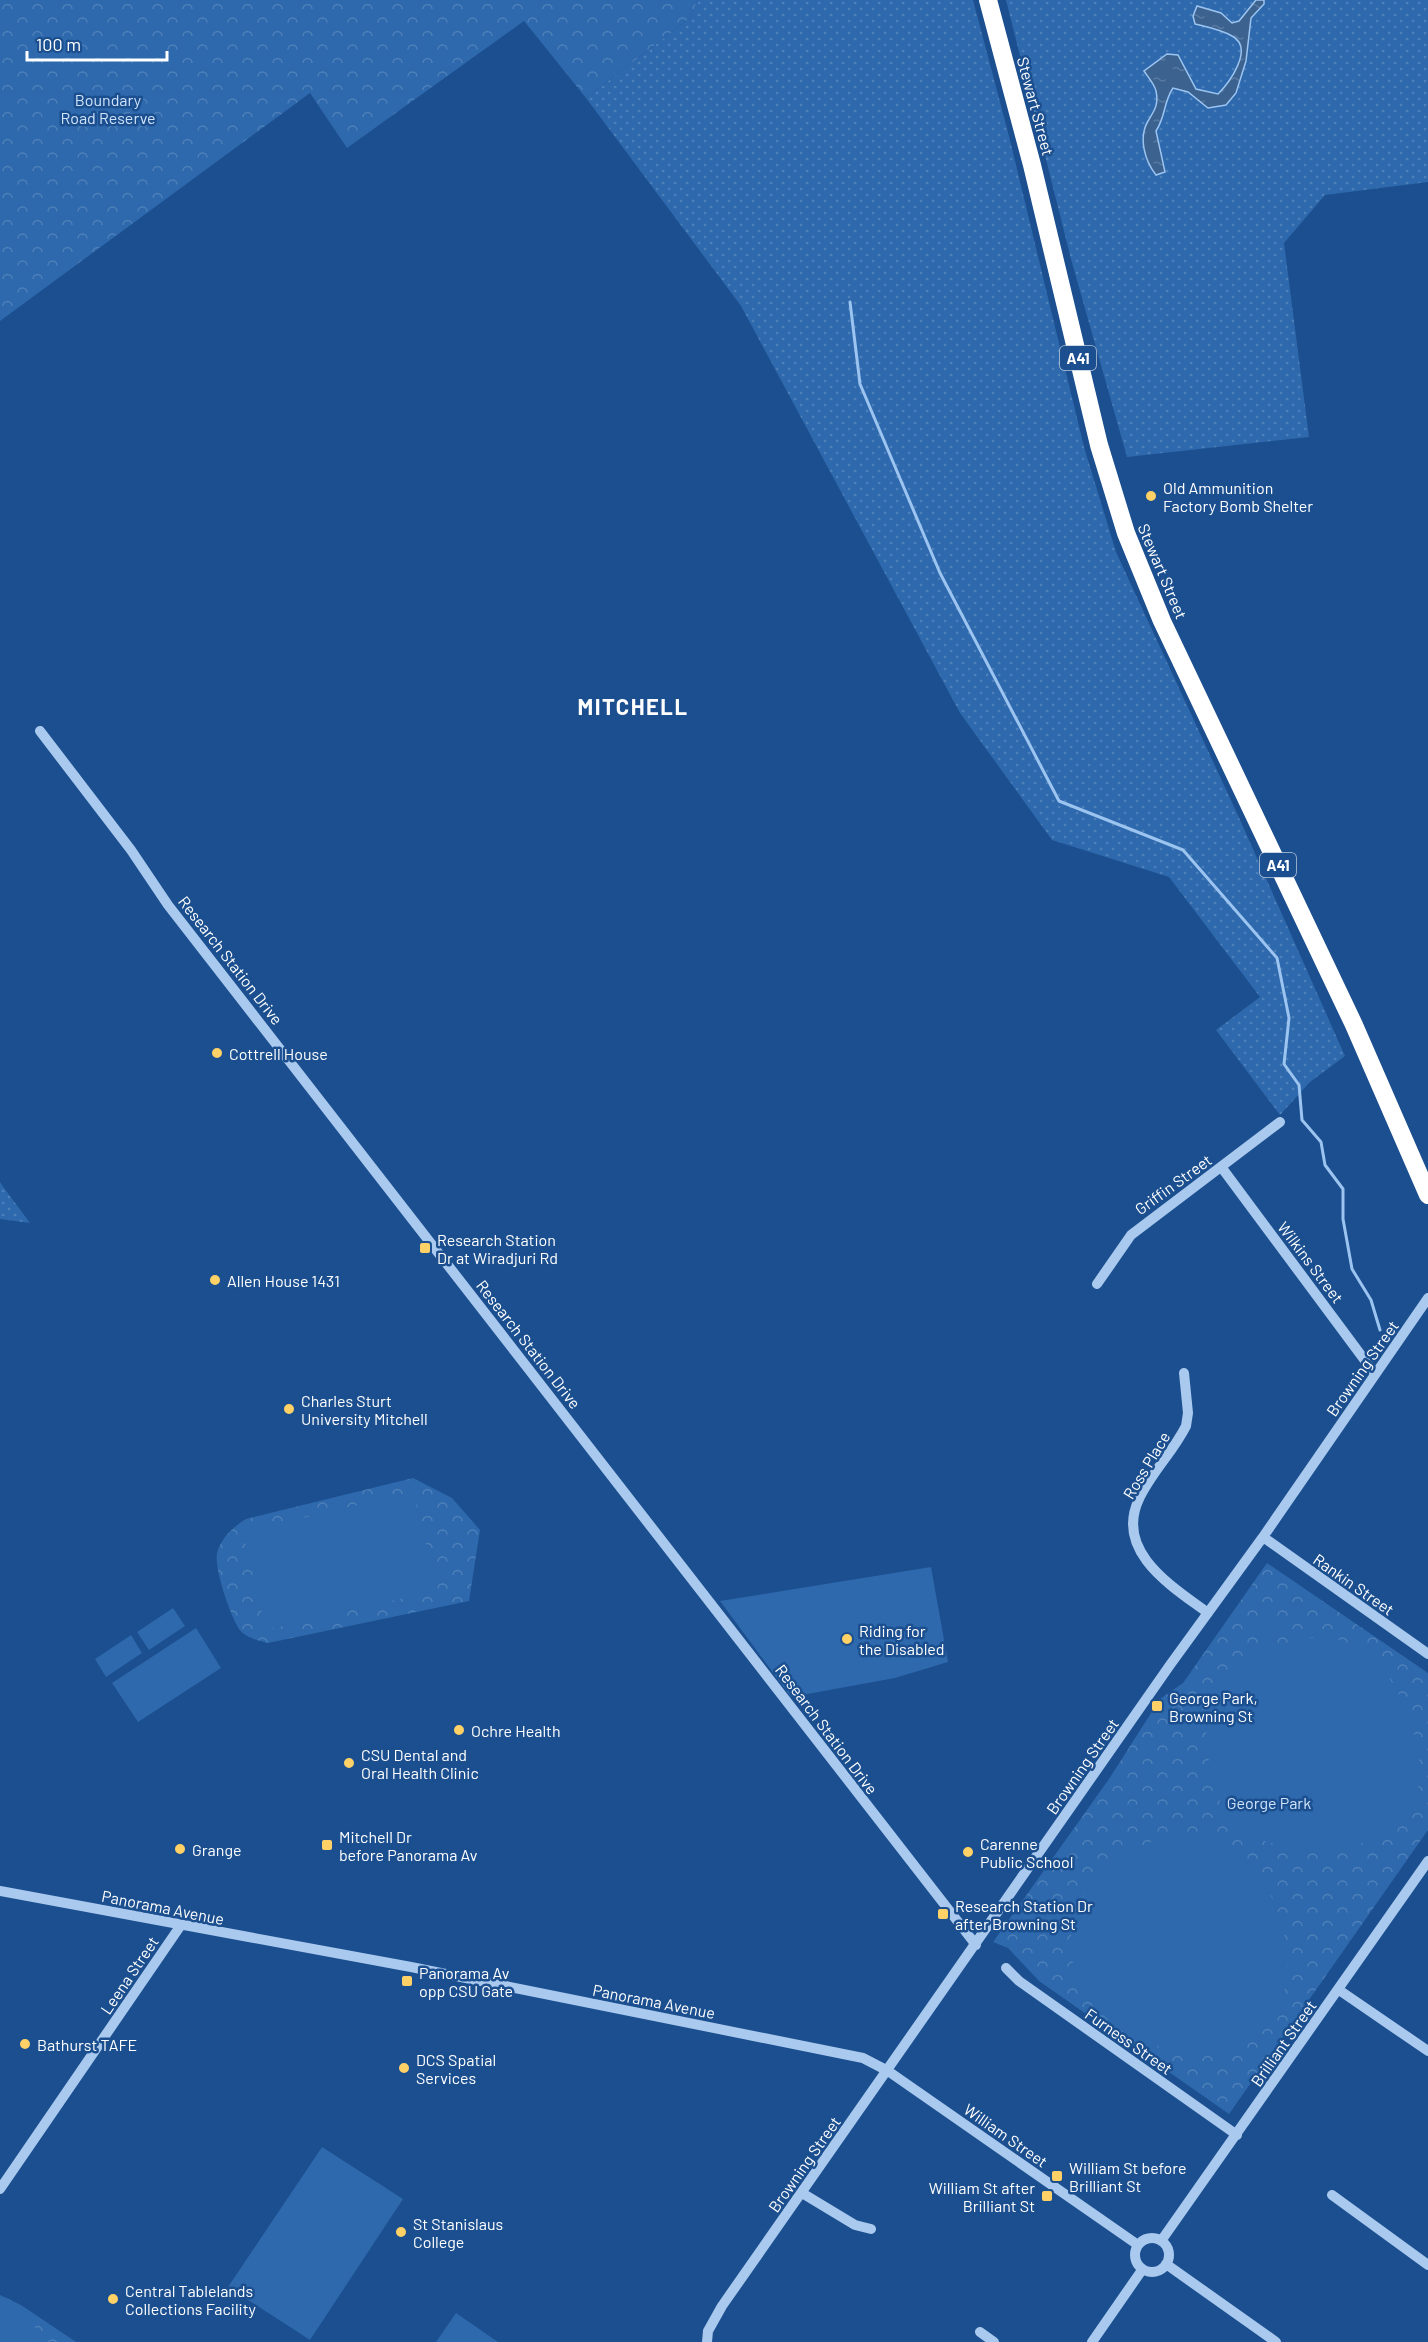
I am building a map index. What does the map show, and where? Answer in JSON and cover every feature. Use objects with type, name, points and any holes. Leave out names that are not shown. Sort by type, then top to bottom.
[{"type":"highway","name":"Stewart Street","points":[[988,0],[1032,165],[1099,445],[1126,533],[1162,621],[1354,1025],[1428,1168]]},
{"type":"highway","name":"Stewart Street","points":[[1354,1025],[1428,1196]]},
{"type":"street","name":"Research Station Drive","points":[[40,731],[131,850],[168,905],[181,918],[976,1945]]},
{"type":"street","name":"Griffin Street","points":[[1097,1284],[1131,1235],[1281,1122]]},
{"type":"street","name":"Wilkins Street","points":[[1222,1167],[1375,1374]]},
{"type":"street","name":"Browning Street","points":[[707,2342],[708,2331],[716,2316],[1428,1298]]},
{"type":"street","name":"Ross Place","points":[[1184,1373],[1188,1413],[1186,1426],[1138,1501],[1134,1525],[1140,1553],[1148,1565],[1208,1613]]},
{"type":"street","name":"Rankin Street","points":[[1263,1537],[1428,1654]]},
{"type":"street","name":"Brilliant Street","points":[[1161,2241],[1428,1862]]},
{"type":"street","name":"Panorama Avenue","points":[[0,1891],[411,1967],[853,2055],[888,2071]]},
{"type":"street","name":"Leena Street","points":[[0,2189],[181,1926]]},
{"type":"street","name":"Furness Street","points":[[1006,1968],[1019,1981],[1237,2135]]},
{"type":"street","points":[[1339,1990],[1428,2051]]},
{"type":"street","name":"William Street","points":[[888,2071],[1138,2245]]},
{"type":"street","points":[[802,2193],[855,2225],[871,2229]]},
{"type":"street","points":[[1332,2195],[1428,2265]]},
{"type":"street","points":[[1149,2238],[1161,2241],[1168,2252],[1166,2264],[1155,2272],[1142,2270],[1134,2258],[1138,2245],[1149,2238]]},
{"type":"street","points":[[1166,2264],[1276,2342]]},
{"type":"street","points":[[1092,2342],[1142,2270]]},
{"type":"street","points":[[980,2332],[994,2342]]},
{"type":"green space","name":"Boundary Road Reserve","points":[[0,0],[698,0],[690,18],[586,98],[524,21],[347,148],[310,93],[0,321]]},
{"type":"green space","points":[[698,0],[973,0],[1009,136],[1084,447],[1116,552],[1241,822],[1345,1056],[1310,1082],[1280,1115],[1216,1030],[1260,997],[1169,877],[1052,840],[960,713],[741,306],[586,98],[690,18]]},
{"type":"green space","points":[[1006,0],[1428,0],[1428,182],[1325,195],[1284,243],[1309,437],[1127,457],[1071,259]]},
{"type":"green space","points":[[0,1182],[4,1188],[30,1223],[0,1219]]},
{"type":"green space","points":[[413,1478],[452,1498],[480,1530],[469,1601],[268,1643],[256,1640],[239,1629],[224,1592],[217,1560],[221,1542],[232,1529],[246,1519]]},
{"type":"green space","points":[[413,1492],[438,1590],[266,1630],[243,1532]]},
{"type":"green space","name":"George Park","points":[[1267,1563],[1428,1673],[1428,1830],[1229,2114],[1039,1981],[1008,1948],[993,1942],[1109,1779],[1160,1699],[1183,1683]]},
{"type":"green space","name":"Riding for the Disabled","points":[[931,1567],[948,1662],[895,1678],[791,1697],[720,1601]]},
{"type":"green space","points":[[173,1608],[185,1626],[149,1650],[137,1632]]},
{"type":"green space","points":[[1285,1614],[1289,1628],[1256,1638],[1252,1624]]},
{"type":"green space","points":[[196,1628],[221,1668],[138,1722],[112,1683]]},
{"type":"green space","points":[[131,1635],[142,1653],[106,1677],[95,1659]]},
{"type":"green space","points":[[1326,1636],[1360,1650],[1386,1673],[1410,1721],[1419,1757],[1420,1775],[1418,1788],[1411,1802],[1390,1825],[1379,1834],[1353,1847],[1325,1853],[1295,1850],[1267,1842],[1250,1834],[1234,1822],[1221,1803],[1215,1787],[1210,1768],[1206,1728],[1211,1693],[1218,1680],[1226,1672],[1268,1650]]},
{"type":"green space","points":[[1177,1834],[1200,1837],[1238,1854],[1265,1885],[1282,1924],[1287,1970],[1281,2000],[1277,2008],[1254,2034],[1223,2049],[1189,2052],[1154,2045],[1122,2029],[1095,2006],[1077,1977],[1071,1933],[1077,1909],[1090,1887],[1103,1872],[1122,1857],[1154,1840]]},
{"type":"green space","points":[[322,2147],[403,2199],[310,2340],[228,2287]]},
{"type":"green space","points":[[0,2295],[21,2305],[76,2342],[0,2342]]},
{"type":"green space","points":[[0,2296],[15,2303],[27,2313],[35,2327],[39,2342],[0,2342]]},
{"type":"green space","points":[[456,2313],[498,2342],[436,2342]]},
{"type":"water","points":[[1256,0],[1264,0],[1264,4],[1251,18],[1246,61],[1236,93],[1226,105],[1208,108],[1188,92],[1173,88],[1156,131],[1165,172],[1156,175],[1146,156],[1143,135],[1155,108],[1157,96],[1154,86],[1144,71],[1167,54],[1178,55],[1196,89],[1218,94],[1238,65],[1241,49],[1238,41],[1232,36],[1195,24],[1193,16],[1197,6],[1221,13],[1232,23],[1239,21]]},
{"type":"waterway","points":[[850,302],[860,384],[940,573],[1059,801],[1183,850],[1277,958],[1289,1018],[1284,1064],[1299,1085],[1302,1120],[1321,1142],[1325,1165],[1343,1189],[1343,1219],[1352,1269],[1371,1300],[1380,1330]]},
{"type":"place","name":"Old Ammunition Factory Bomb Shelter","points":[[1151,496]]},
{"type":"place","name":"Cottrell House","points":[[217,1053]]},
{"type":"place","name":"Research Station Dr at Wiradjuri Rd","points":[[425,1248]]},
{"type":"place","name":"Allen House 1431","points":[[215,1280]]},
{"type":"place","name":"Charles Sturt University Mitchell","points":[[289,1409]]},
{"type":"place","name":"Riding for the Disabled","points":[[847,1639]]},
{"type":"place","name":"George Park, Browning St","points":[[1157,1706]]},
{"type":"place","name":"Ochre Health","points":[[459,1730]]},
{"type":"place","name":"CSU Dental and Oral Health Clinic","points":[[349,1763]]},
{"type":"place","name":"Mitchell Dr before Panorama Av","points":[[327,1845]]},
{"type":"place","name":"Grange","points":[[180,1849]]},
{"type":"place","name":"Carenne Public School","points":[[968,1852]]},
{"type":"place","name":"Research Station Dr after Browning St","points":[[943,1914]]},
{"type":"place","name":"Panorama Av opp CSU Gate","points":[[407,1981]]},
{"type":"place","name":"Bathurst TAFE","points":[[25,2044]]},
{"type":"place","name":"DCS Spatial Services","points":[[404,2068]]},
{"type":"place","name":"William St before Brilliant St","points":[[1057,2176]]},
{"type":"place","name":"William St after Brilliant St","points":[[1047,2196]]},
{"type":"place","name":"St Stanislaus College","points":[[401,2232]]},
{"type":"place","name":"Central Tablelands Collections Facility","points":[[113,2299]]},
{"type":"district","name":"MITCHELL","points":[[633,706]]}]
